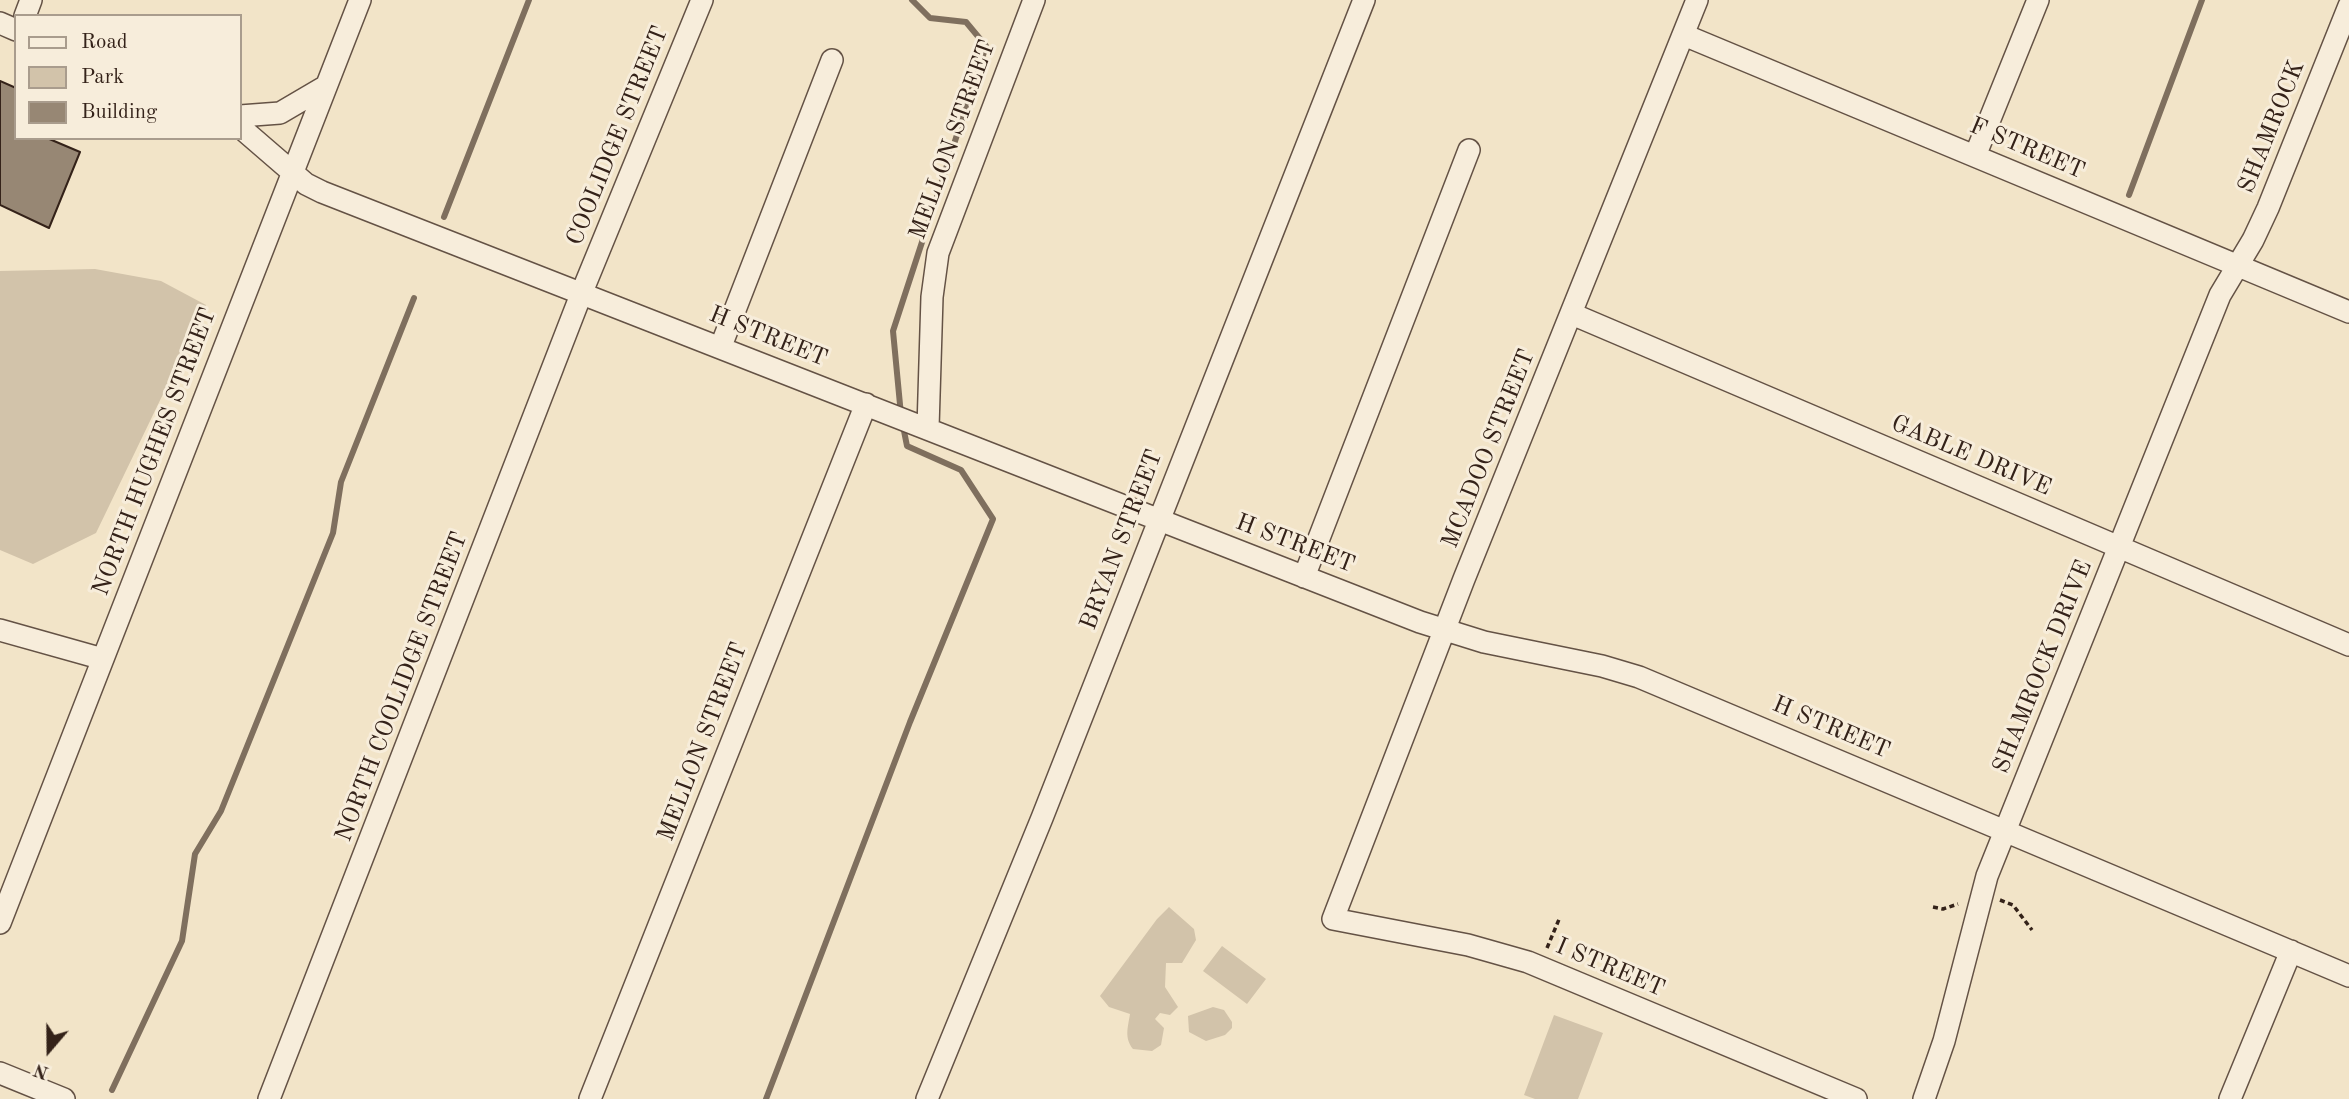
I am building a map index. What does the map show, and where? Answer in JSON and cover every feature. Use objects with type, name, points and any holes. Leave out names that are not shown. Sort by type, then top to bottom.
[{"type":"street","name":"NORTH HUGHES STREET","points":[[0,923],[360,0]]},
{"type":"street","name":"COOLIDGE STREET","points":[[582,292],[702,0]]},
{"type":"street","name":"MELLON STREET","points":[[921,425],[938,253],[1034,0]]},
{"type":"street","name":"BRYAN STREET","points":[[927,1099],[1364,0]]},
{"type":"street","name":"MCADOO STREET","points":[[1333,919],[1445,629],[1697,0]]},
{"type":"street","points":[[1975,156],[2038,0]]},
{"type":"street","name":"SHAMROCK","points":[[2238,266],[2267,208],[2349,6]]},
{"type":"street","name":"F STREET","points":[[1684,35],[2349,312]]},
{"type":"street","points":[[721,346],[832,60]]},
{"type":"street","points":[[242,116],[280,113],[326,86]]},
{"type":"street","name":"H STREET","points":[[242,129],[306,184],[322,192],[721,346],[1304,577],[1445,629],[1484,642],[1602,666],[1639,677],[2349,975]]},
{"type":"street","points":[[1304,577],[1469,150]]},
{"type":"street","name":"SHAMROCK DRIVE","points":[[1924,1099],[1944,1041],[1979,901],[2005,831],[2220,295],[2238,266]]},
{"type":"street","name":"NORTH COOLIDGE STREET","points":[[269,1099],[582,292]]},
{"type":"street","name":"GABLE DRIVE","points":[[1572,314],[2349,645]]},
{"type":"street","name":"MELLON STREET","points":[[590,1099],[872,407]]},
{"type":"street","points":[[0,630],[103,659]]},
{"type":"street","name":"I STREET","points":[[1333,919],[1468,945],[1539,966],[1856,1099]]},
{"type":"street","points":[[2230,1099],[2291,951]]},
{"type":"street","points":[[0,1073],[64,1099]]},
{"type":"path","points":[[1933,907],[1943,909],[1960,903],[1979,901],[2013,905],[2032,930]]},
{"type":"path","points":[[1539,966],[1560,917]]},
{"type":"green space","points":[[95,269],[161,281],[206,305],[96,533],[33,564],[0,550],[0,271]]},
{"type":"green space","points":[[1169,907],[1194,929],[1196,940],[1182,963],[1166,963],[1165,987],[1178,1007],[1170,1015],[1160,1013],[1155,1019],[1164,1028],[1161,1045],[1152,1051],[1133,1049],[1128,1037],[1130,1014],[1109,1007],[1100,996],[1157,919]]},
{"type":"green space","points":[[1222,946],[1266,979],[1247,1004],[1203,971]]},
{"type":"green space","points":[[1213,1007],[1224,1010],[1232,1022],[1232,1028],[1225,1035],[1206,1041],[1189,1032],[1188,1016]]},
{"type":"green space","points":[[1554,1015],[1603,1033],[1578,1099],[1535,1099],[1524,1095]]},
{"type":"building","points":[[0,81],[14,87],[14,140],[52,140],[80,152],[49,228],[0,205]]},
{"type":"waterway","points":[[444,217],[529,0]]},
{"type":"waterway","points":[[901,415],[893,331],[986,46],[966,22],[930,18],[912,0]]},
{"type":"waterway","points":[[2129,195],[2202,0]]},
{"type":"waterway","points":[[112,1090],[182,941],[195,854],[221,811],[333,533],[341,482],[414,298]]},
{"type":"waterway","points":[[766,1099],[910,722],[993,519],[961,470],[907,446],[903,426]]}]
